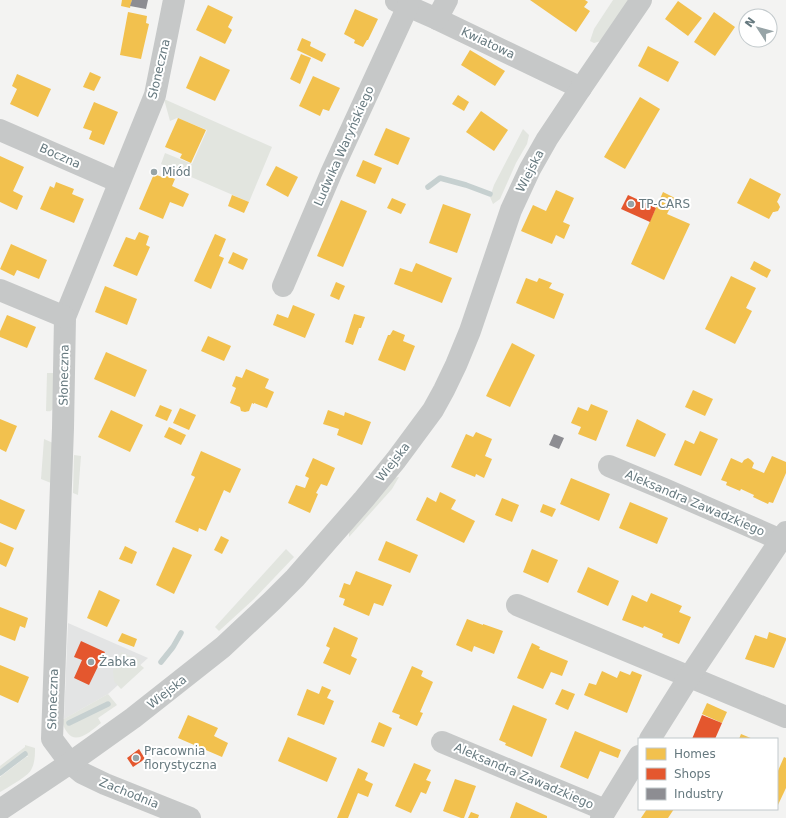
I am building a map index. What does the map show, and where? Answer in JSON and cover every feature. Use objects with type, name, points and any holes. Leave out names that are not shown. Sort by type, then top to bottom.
[{"type":"street","name":"Słoneczna","points":[[70,763],[52,738],[63,428],[65,317],[155,95],[174,0]]},
{"type":"street","points":[[437,19],[447,0]]},
{"type":"street","name":"Wiejska","points":[[0,810],[133,718],[223,647],[252,621],[295,578],[364,499],[407,446],[433,410],[456,365],[470,331],[511,210],[530,169],[581,88],[641,0]]},
{"type":"street","name":"Kwiatowa","points":[[401,3],[581,88]]},
{"type":"street","name":"Ludwika Waryńskiego","points":[[282,286],[332,171],[401,3]]},
{"type":"street","name":"Boczna","points":[[0,130],[119,182]]},
{"type":"street","points":[[0,290],[65,317]]},
{"type":"street","name":"Aleksandra Zawadzkiego","points":[[609,466],[783,536],[689,676],[651,738]]},
{"type":"street","points":[[518,605],[786,717]]},
{"type":"street","name":"Aleksandra Zawadzkiego","points":[[442,742],[603,814],[638,758]]},
{"type":"street","name":"Zachodnia","points":[[70,763],[82,773],[105,784],[190,818]]},
{"type":"shaded area","points":[[613,0],[629,0],[601,41],[594,43],[590,41],[594,29]]},
{"type":"shaded area","points":[[164,99],[272,147],[249,202],[161,164],[165,153],[192,164],[207,130],[177,118],[170,121]]},
{"type":"shaded area","points":[[523,129],[529,135],[527,144],[516,163],[500,199],[493,204],[490,197],[494,185]]},
{"type":"shaded area","points":[[47,373],[53,373],[54,398],[53,407],[50,411],[46,411]]},
{"type":"shaded area","points":[[44,439],[53,443],[51,483],[41,479]]},
{"type":"shaded area","points":[[74,455],[81,456],[78,495],[73,493]]},
{"type":"shaded area","points":[[399,477],[392,489],[349,537],[349,530],[393,478]]},
{"type":"shaded area","points":[[286,549],[294,557],[254,599],[219,631],[215,627]]},
{"type":"shaded area","points":[[68,623],[148,658],[108,694],[64,719]]},
{"type":"shaded area","points":[[121,652],[141,660],[139,664],[144,668],[121,689],[114,681],[113,671]]},
{"type":"shaded area","points":[[108,694],[117,705],[98,718],[101,723],[89,733],[79,737],[71,736],[65,729],[62,720]]},
{"type":"shaded area","points":[[25,745],[35,748],[34,762],[31,770],[22,779],[0,792],[0,777],[28,757],[23,751],[0,770],[0,766],[25,747]]},
{"type":"building: Homes","points":[[122,0],[132,0],[130,8],[121,6]]},
{"type":"building: Homes","points":[[530,0],[585,0],[588,2],[584,7],[590,11],[576,32]]},
{"type":"building: Homes","points":[[678,1],[702,18],[688,36],[665,19]]},
{"type":"building: Homes","points":[[208,5],[233,17],[228,27],[232,30],[225,44],[196,30]]},
{"type":"building: Homes","points":[[355,9],[378,19],[363,47],[354,43],[355,40],[344,34]]},
{"type":"building: Homes","points":[[128,12],[147,16],[146,23],[149,24],[141,59],[120,55]]},
{"type":"building: Homes","points":[[714,12],[735,27],[715,56],[694,42]]},
{"type":"building: Homes","points":[[302,38],[311,42],[310,46],[326,54],[322,62],[297,50]]},
{"type":"building: Homes","points":[[648,46],[679,62],[668,82],[638,66]]},
{"type":"building: Homes","points":[[470,50],[505,71],[495,86],[461,65]]},
{"type":"building: Homes","points":[[301,54],[311,58],[300,84],[290,79]]},
{"type":"building: Homes","points":[[200,56],[230,70],[215,101],[186,88]]},
{"type":"building: Homes","points":[[90,72],[101,77],[94,91],[83,87]]},
{"type":"building: Homes","points":[[17,74],[51,89],[38,117],[10,104],[17,89],[12,86]]},
{"type":"building: Homes","points":[[313,76],[340,88],[329,111],[323,109],[320,116],[299,106]]},
{"type":"building: Homes","points":[[458,95],[469,102],[464,111],[452,104]]},
{"type":"building: Homes","points":[[640,97],[660,109],[625,169],[604,157]]},
{"type":"building: Homes","points":[[94,102],[118,112],[104,145],[89,139],[92,131],[83,128]]},
{"type":"building: Homes","points":[[481,111],[508,130],[494,151],[466,132]]},
{"type":"building: Homes","points":[[178,118],[206,130],[191,163],[180,158],[182,154],[165,147]]},
{"type":"building: Homes","points":[[386,128],[410,138],[398,165],[374,155]]},
{"type":"building: Homes","points":[[0,156],[24,167],[13,191],[23,196],[17,210],[0,202]]},
{"type":"building: Homes","points":[[363,160],[382,168],[375,184],[356,176]]},
{"type":"building: Homes","points":[[276,166],[298,177],[288,197],[266,185]]},
{"type":"building: Homes","points":[[154,174],[162,177],[163,174],[175,179],[172,186],[189,194],[183,207],[170,202],[163,219],[139,209]]},
{"type":"building: Homes","points":[[750,178],[781,194],[777,202],[780,207],[778,211],[773,212],[769,219],[737,203]]},
{"type":"building: Homes","points":[[56,182],[74,189],[72,194],[84,199],[74,223],[40,209],[50,186],[54,188]]},
{"type":"building: Homes","points":[[556,190],[574,198],[563,222],[570,225],[564,239],[556,235],[552,244],[521,231],[533,205],[546,211]]},
{"type":"building: Homes","points":[[663,192],[675,198],[667,214],[690,224],[664,280],[631,264]]},
{"type":"building: Homes","points":[[232,195],[249,202],[244,213],[228,206]]},
{"type":"building: Homes","points":[[392,198],[406,204],[401,214],[387,208]]},
{"type":"building: Homes","points":[[341,200],[367,211],[343,267],[317,256]]},
{"type":"building: Homes","points":[[443,204],[471,214],[457,253],[429,243]]},
{"type":"building: Homes","points":[[139,232],[149,236],[146,245],[150,247],[137,276],[113,266],[126,237],[135,240]]},
{"type":"building: Homes","points":[[215,234],[226,239],[219,256],[224,258],[211,289],[194,281]]},
{"type":"building: Homes","points":[[11,244],[47,260],[39,279],[17,270],[14,276],[0,269]]},
{"type":"building: Homes","points":[[233,252],[248,259],[243,270],[228,263]]},
{"type":"building: Homes","points":[[754,261],[771,270],[767,278],[750,269]]},
{"type":"building: Homes","points":[[416,263],[452,278],[442,303],[394,284],[400,268],[412,272]]},
{"type":"building: Homes","points":[[731,276],[756,288],[746,308],[752,311],[735,344],[705,329]]},
{"type":"building: Homes","points":[[526,278],[537,282],[539,278],[552,283],[549,288],[564,294],[554,319],[516,303]]},
{"type":"building: Homes","points":[[336,282],[345,286],[339,300],[330,296]]},
{"type":"building: Homes","points":[[105,286],[137,299],[127,325],[95,312]]},
{"type":"building: Homes","points":[[293,305],[315,314],[305,338],[273,325],[277,314],[288,318]]},
{"type":"building: Homes","points":[[354,314],[365,317],[353,345],[345,342]]},
{"type":"building: Homes","points":[[7,315],[36,327],[27,348],[0,337],[0,331]]},
{"type":"building: Homes","points":[[393,330],[405,335],[403,341],[415,346],[405,371],[378,360],[388,335],[390,335]]},
{"type":"building: Homes","points":[[208,336],[231,346],[224,361],[201,351]]},
{"type":"building: Homes","points":[[512,343],[535,355],[510,407],[486,396]]},
{"type":"building: Homes","points":[[106,352],[147,370],[135,397],[94,379]]},
{"type":"building: Homes","points":[[246,369],[269,379],[265,388],[274,392],[267,408],[252,403],[249,411],[245,412],[241,411],[240,407],[230,403],[236,388],[232,386],[236,376],[242,378]]},
{"type":"building: Homes","points":[[693,390],[713,399],[705,416],[685,407]]},
{"type":"building: Homes","points":[[591,404],[608,411],[596,441],[578,434],[581,427],[571,423],[578,407],[588,411]]},
{"type":"building: Homes","points":[[160,405],[172,410],[167,421],[155,416]]},
{"type":"building: Homes","points":[[180,408],[196,415],[189,430],[173,423]]},
{"type":"building: Homes","points":[[111,410],[143,425],[130,452],[98,437]]},
{"type":"building: Homes","points":[[328,410],[344,416],[345,412],[371,422],[362,445],[337,435],[339,429],[323,424]]},
{"type":"building: Homes","points":[[0,419],[17,426],[6,452],[0,449]]},
{"type":"building: Homes","points":[[637,419],[666,434],[655,457],[626,446]]},
{"type":"building: Homes","points":[[169,427],[186,435],[181,445],[164,437]]},
{"type":"building: Homes","points":[[700,431],[718,439],[701,476],[674,465],[685,440],[694,444]]},
{"type":"building: Homes","points":[[476,432],[492,439],[485,456],[492,459],[484,478],[476,474],[475,477],[451,467],[466,434],[473,437]]},
{"type":"building: Homes","points":[[201,451],[241,469],[230,493],[224,490],[206,531],[199,528],[198,532],[175,522],[195,477],[191,475]]},
{"type":"building: Homes","points":[[772,456],[786,462],[786,473],[773,503],[769,502],[768,504],[741,489],[740,491],[726,485],[727,482],[721,480],[731,458],[742,463],[748,458],[754,463],[752,468],[764,473]]},
{"type":"building: Homes","points":[[313,458],[335,468],[327,486],[321,484],[316,493],[318,494],[310,513],[288,503],[296,485],[305,488],[309,478],[305,476]]},
{"type":"building: Homes","points":[[571,478],[610,494],[599,521],[560,504]]},
{"type":"building: Homes","points":[[440,492],[456,500],[451,509],[475,521],[464,543],[416,520],[427,497],[436,502]]},
{"type":"building: Homes","points":[[502,498],[519,505],[512,522],[495,515]]},
{"type":"building: Homes","points":[[0,499],[25,510],[16,530],[0,523]]},
{"type":"building: Homes","points":[[630,502],[668,518],[657,544],[619,528]]},
{"type":"building: Homes","points":[[543,504],[556,509],[552,517],[540,512]]},
{"type":"building: Homes","points":[[221,536],[229,540],[222,554],[214,550]]},
{"type":"building: Homes","points":[[386,541],[418,555],[410,573],[378,560]]},
{"type":"building: Homes","points":[[0,542],[14,548],[6,567],[0,564]]},
{"type":"building: Homes","points":[[125,546],[137,552],[132,564],[119,559]]},
{"type":"building: Homes","points":[[173,547],[192,555],[174,594],[156,585]]},
{"type":"building: Homes","points":[[532,549],[558,560],[548,583],[523,572]]},
{"type":"building: Homes","points":[[588,567],[619,581],[608,606],[577,592]]},
{"type":"building: Homes","points":[[356,571],[392,585],[383,606],[374,603],[369,616],[343,605],[345,599],[339,597],[344,583],[350,585]]},
{"type":"building: Homes","points":[[99,590],[120,600],[107,627],[87,618]]},
{"type":"building: Homes","points":[[651,593],[682,606],[679,612],[691,617],[679,644],[662,637],[663,634],[644,626],[643,628],[622,620],[632,595],[647,602]]},
{"type":"building: Homes","points":[[0,607],[28,618],[25,628],[20,626],[15,641],[0,635]]},
{"type":"building: Homes","points":[[467,619],[503,631],[494,654],[474,646],[472,652],[456,645]]},
{"type":"building: Homes","points":[[334,627],[358,638],[351,656],[357,659],[350,675],[323,663],[330,648],[326,646]]},
{"type":"building: Homes","points":[[769,632],[786,638],[774,668],[745,659],[755,635],[767,639]]},
{"type":"building: Homes","points":[[122,633],[137,639],[134,647],[118,641]]},
{"type":"building: Homes","points":[[532,643],[540,647],[539,649],[568,661],[562,676],[551,672],[543,689],[517,678]]},
{"type":"building: Homes","points":[[0,665],[29,677],[18,703],[0,695]]},
{"type":"building: Homes","points":[[412,666],[423,671],[421,676],[433,682],[420,712],[423,713],[417,726],[399,718],[400,715],[392,712]]},
{"type":"building: Homes","points":[[602,671],[617,678],[620,671],[630,675],[632,671],[642,675],[627,713],[584,695],[589,683],[596,685]]},
{"type":"building: Homes","points":[[322,686],[331,690],[327,698],[334,701],[324,725],[297,715],[307,689],[319,694]]},
{"type":"building: Homes","points":[[562,689],[575,694],[568,710],[555,704]]},
{"type":"building: Homes","points":[[707,703],[727,712],[722,723],[702,714]]},
{"type":"building: Homes","points":[[513,705],[547,719],[532,757],[505,745],[506,743],[499,740]]},
{"type":"building: Homes","points":[[188,715],[218,728],[214,736],[228,743],[222,757],[178,738]]},
{"type":"building: Homes","points":[[379,722],[392,728],[384,747],[371,742]]},
{"type":"building: Homes","points":[[575,731],[621,750],[618,758],[600,751],[588,779],[560,767]]},
{"type":"building: Homes","points":[[741,734],[751,738],[739,738]]},
{"type":"building: Homes","points":[[288,737],[337,758],[327,782],[278,761]]},
{"type":"building: Homes","points":[[784,757],[786,758],[786,788],[778,805],[778,771]]},
{"type":"building: Homes","points":[[414,763],[431,770],[426,780],[431,782],[426,794],[421,792],[411,813],[395,806]]},
{"type":"building: Homes","points":[[358,768],[368,773],[365,780],[373,784],[368,797],[358,793],[348,818],[337,818]]},
{"type":"building: Homes","points":[[455,779],[476,786],[464,818],[443,811]]},
{"type":"building: Homes","points":[[516,802],[547,816],[547,818],[510,818]]},
{"type":"building: Homes","points":[[646,810],[673,810],[668,818],[641,818]]},
{"type":"building: Homes","points":[[471,812],[479,815],[478,818],[468,818]]},
{"type":"building: Shops","points":[[628,195],[656,208],[650,222],[621,209]]},
{"type":"building: Shops","name":"Żabka","points":[[81,641],[105,652],[89,685],[74,678],[82,660],[74,657]]},
{"type":"building: Shops","points":[[702,715],[722,723],[715,738],[692,738]]},
{"type":"building: Shops","name":"Pracownia florystyczna","points":[[139,749],[145,759],[133,767],[127,758]]},
{"type":"building: Industry","points":[[132,0],[148,0],[146,9],[130,6]]},
{"type":"building: Industry","points":[[554,434],[564,438],[559,449],[549,445]]},
{"type":"waterway","points":[[428,187],[440,178],[466,185],[490,194]]},
{"type":"waterway","points":[[161,662],[173,647],[181,633]]},
{"type":"waterway","points":[[69,723],[108,704]]},
{"type":"waterway","points":[[0,773],[25,754]]},
{"type":"place","name":"Miód","points":[[154,172]]},
{"type":"place","name":"TP-CARS","points":[[631,204]]},
{"type":"place","name":"Żabka","points":[[91,662]]},
{"type":"place","name":"Pracownia florystyczna","points":[[136,758]]}]
